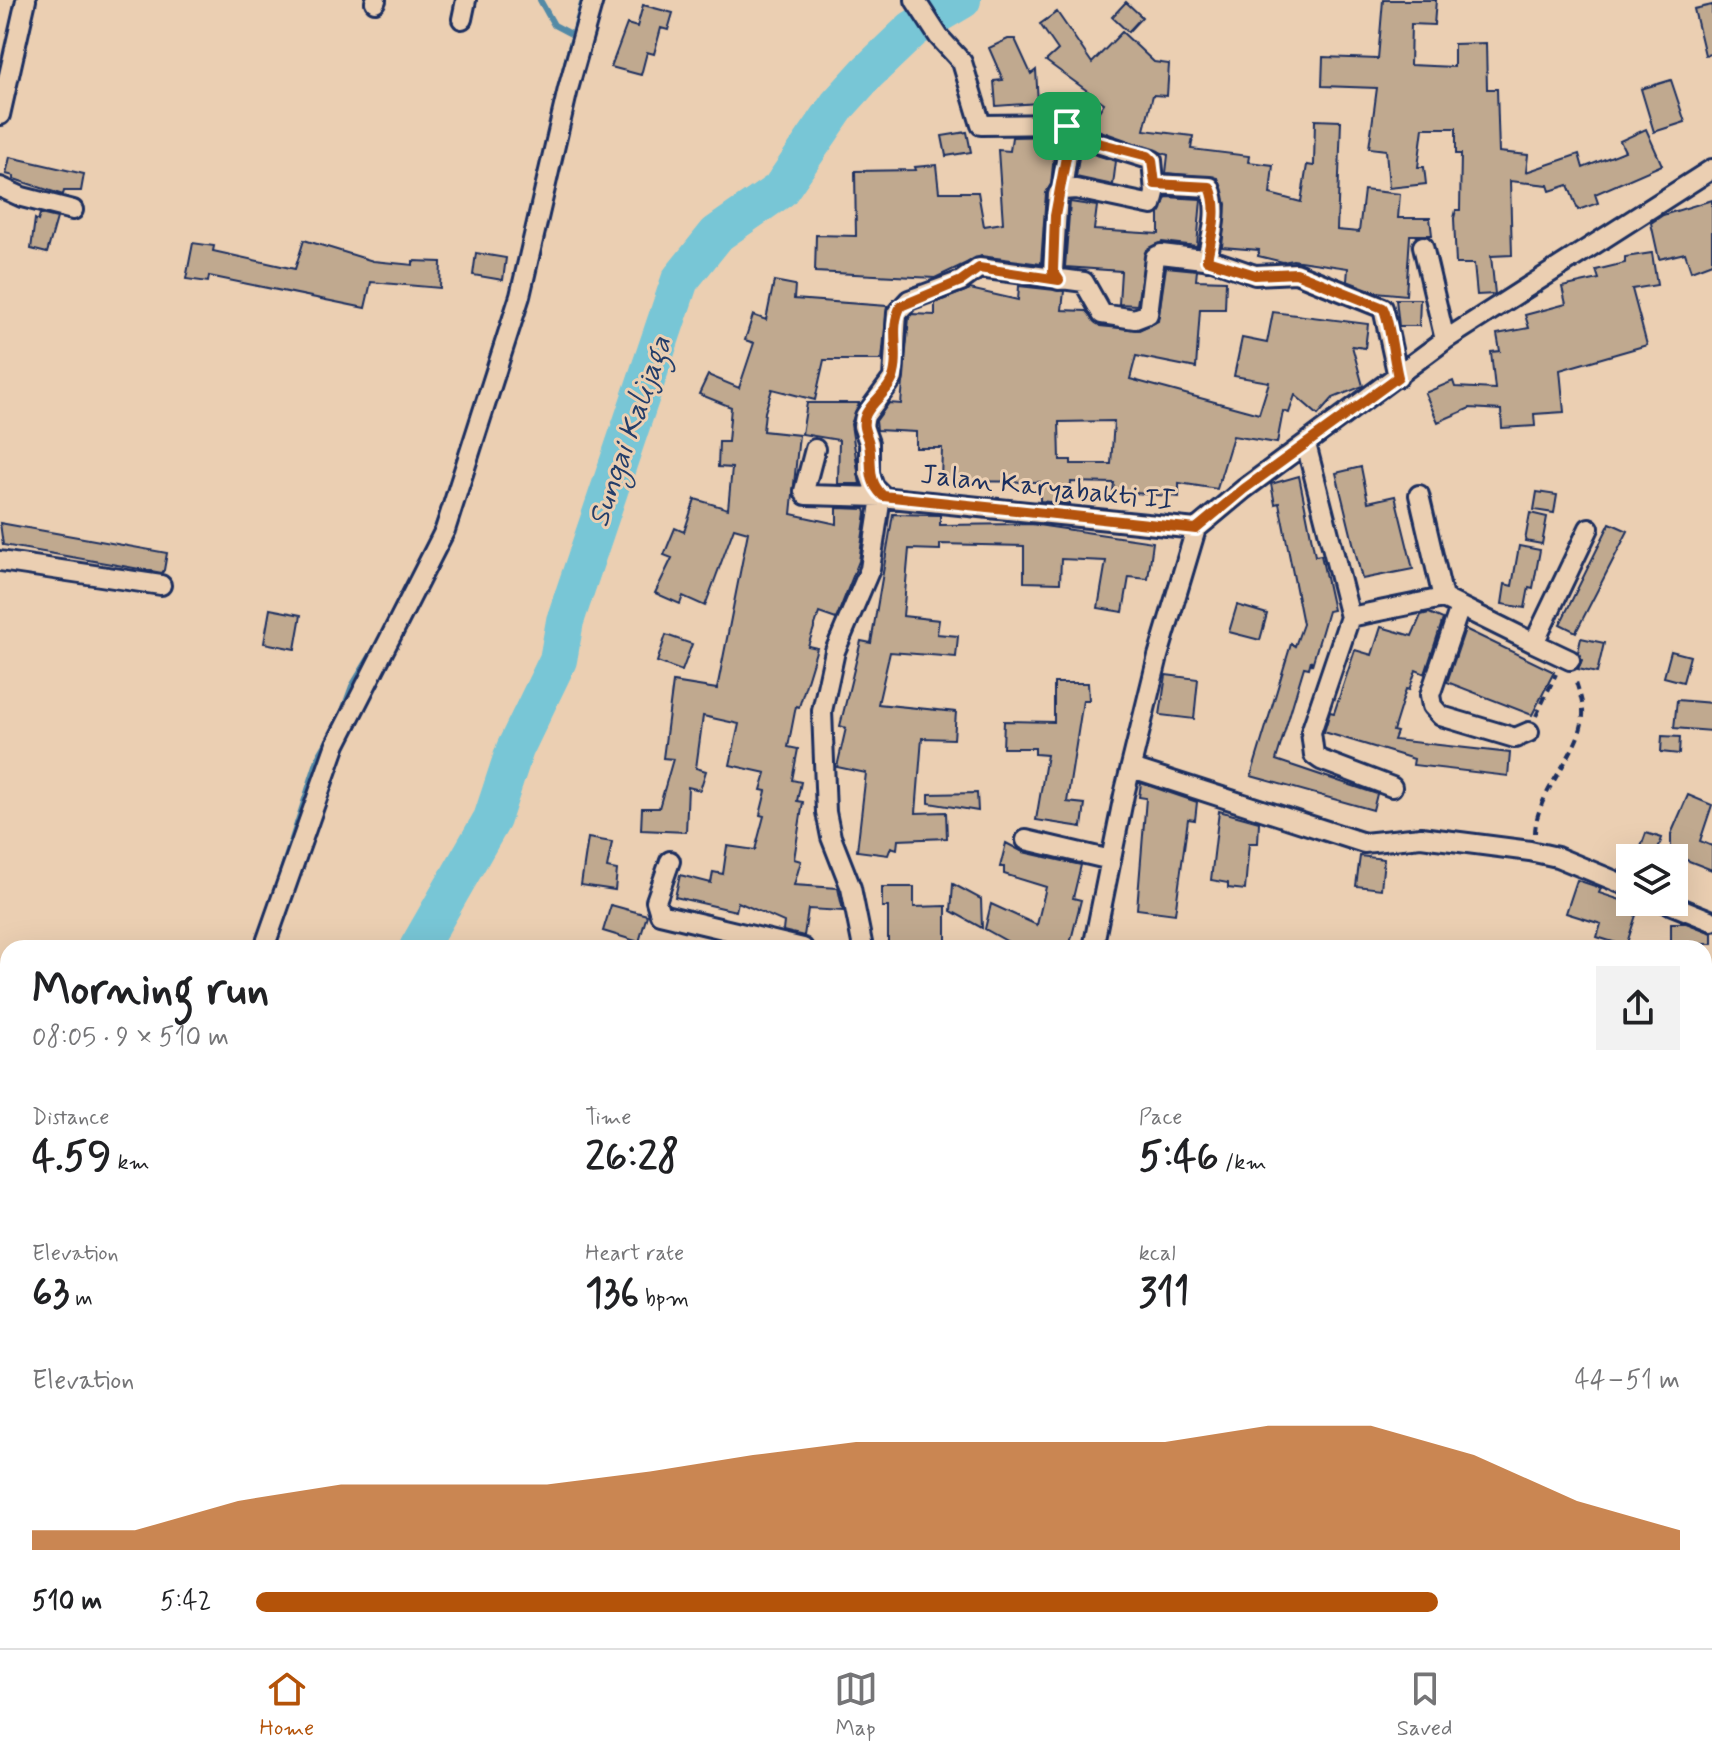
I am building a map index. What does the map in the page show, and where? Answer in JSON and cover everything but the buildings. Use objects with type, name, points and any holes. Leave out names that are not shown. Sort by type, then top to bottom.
[{"type":"street","points":[[0,115],[4,86],[26,0]]},
{"type":"street","points":[[462,19],[466,0]]},
{"type":"street","points":[[267,940],[336,744],[445,530],[520,296],[568,89],[593,0]]},
{"type":"street","points":[[916,1],[962,62],[981,125],[1067,126],[1087,140],[1148,156],[1152,160],[1155,184],[1152,205],[1076,189],[1062,190]]},
{"type":"street","points":[[1059,280],[1053,266],[1056,199],[1062,190],[1069,141],[1067,126]]},
{"type":"street","points":[[1095,940],[1158,656],[1196,529],[1445,340],[1712,169]]},
{"type":"street","points":[[1155,184],[1210,187],[1215,198],[1207,260]]},
{"type":"street","points":[[0,187],[22,197],[73,210]]},
{"type":"street","points":[[1423,246],[1445,340]]},
{"type":"street","points":[[882,497],[869,473],[869,443],[863,426],[865,416],[893,378],[896,321],[901,306],[961,281],[979,268],[1089,284],[1102,314],[1140,319],[1148,314],[1151,271],[1157,255],[1207,260],[1255,275],[1296,273],[1383,308],[1398,377]]},
{"type":"street","points":[[1306,444],[1350,617],[1311,732],[1311,746],[1314,755],[1331,765],[1392,787]]},
{"type":"street","points":[[815,449],[804,491],[806,495],[882,497]]},
{"type":"street","points":[[1419,495],[1443,598]]},
{"type":"street","name":"Jalan Karyabakti II","points":[[861,940],[851,888],[828,825],[822,711],[835,651],[870,569],[882,497],[1196,529]]},
{"type":"street","points":[[1534,643],[1589,528]]},
{"type":"street","points":[[0,561],[161,585]]},
{"type":"street","points":[[1350,617],[1443,598],[1567,658]]},
{"type":"street","points":[[1460,607],[1430,695],[1432,706],[1441,716],[1515,738],[1529,732]]},
{"type":"street","points":[[1132,768],[1364,843],[1421,837],[1530,851],[1557,857],[1616,881]]},
{"type":"street","points":[[1026,840],[1111,860]]},
{"type":"street","points":[[670,861],[660,885],[657,909],[668,918],[768,940]]},
{"type":"street","points":[[1688,911],[1712,921]]},
{"type":"street","points":[[717,940],[719,929]]},
{"type":"path","points":[[1529,732],[1567,658]]},
{"type":"path","points":[[1530,851],[1536,816],[1583,716],[1567,658]]},
{"type":"waterway","points":[[540,0],[554,25],[573,35]]},
{"type":"waterway","points":[[564,70],[583,0]]},
{"type":"waterway","name":"Sungai Kalijaga","points":[[423,940],[492,819],[515,749],[558,660],[565,621],[680,280],[717,234],[780,190],[838,105],[867,73],[913,29],[962,0]]},
{"type":"waterway","points":[[433,535],[442,512]]},
{"type":"waterway","points":[[341,716],[352,686],[377,645]]},
{"type":"waterway","points":[[281,873],[319,756],[330,737]]},
{"type":"route","points":[[1067,126],[1087,140],[1148,156],[1152,160],[1155,184],[1210,187],[1215,198],[1207,260],[1255,275],[1296,273],[1383,308],[1388,316],[1388,338],[1398,377],[1244,489],[1196,529],[883,496],[874,487],[869,473],[869,443],[863,426],[865,416],[893,378],[896,321],[901,306],[909,300],[951,286],[979,268],[1059,280],[1053,271],[1055,216],[1069,141],[1067,126]]}]
